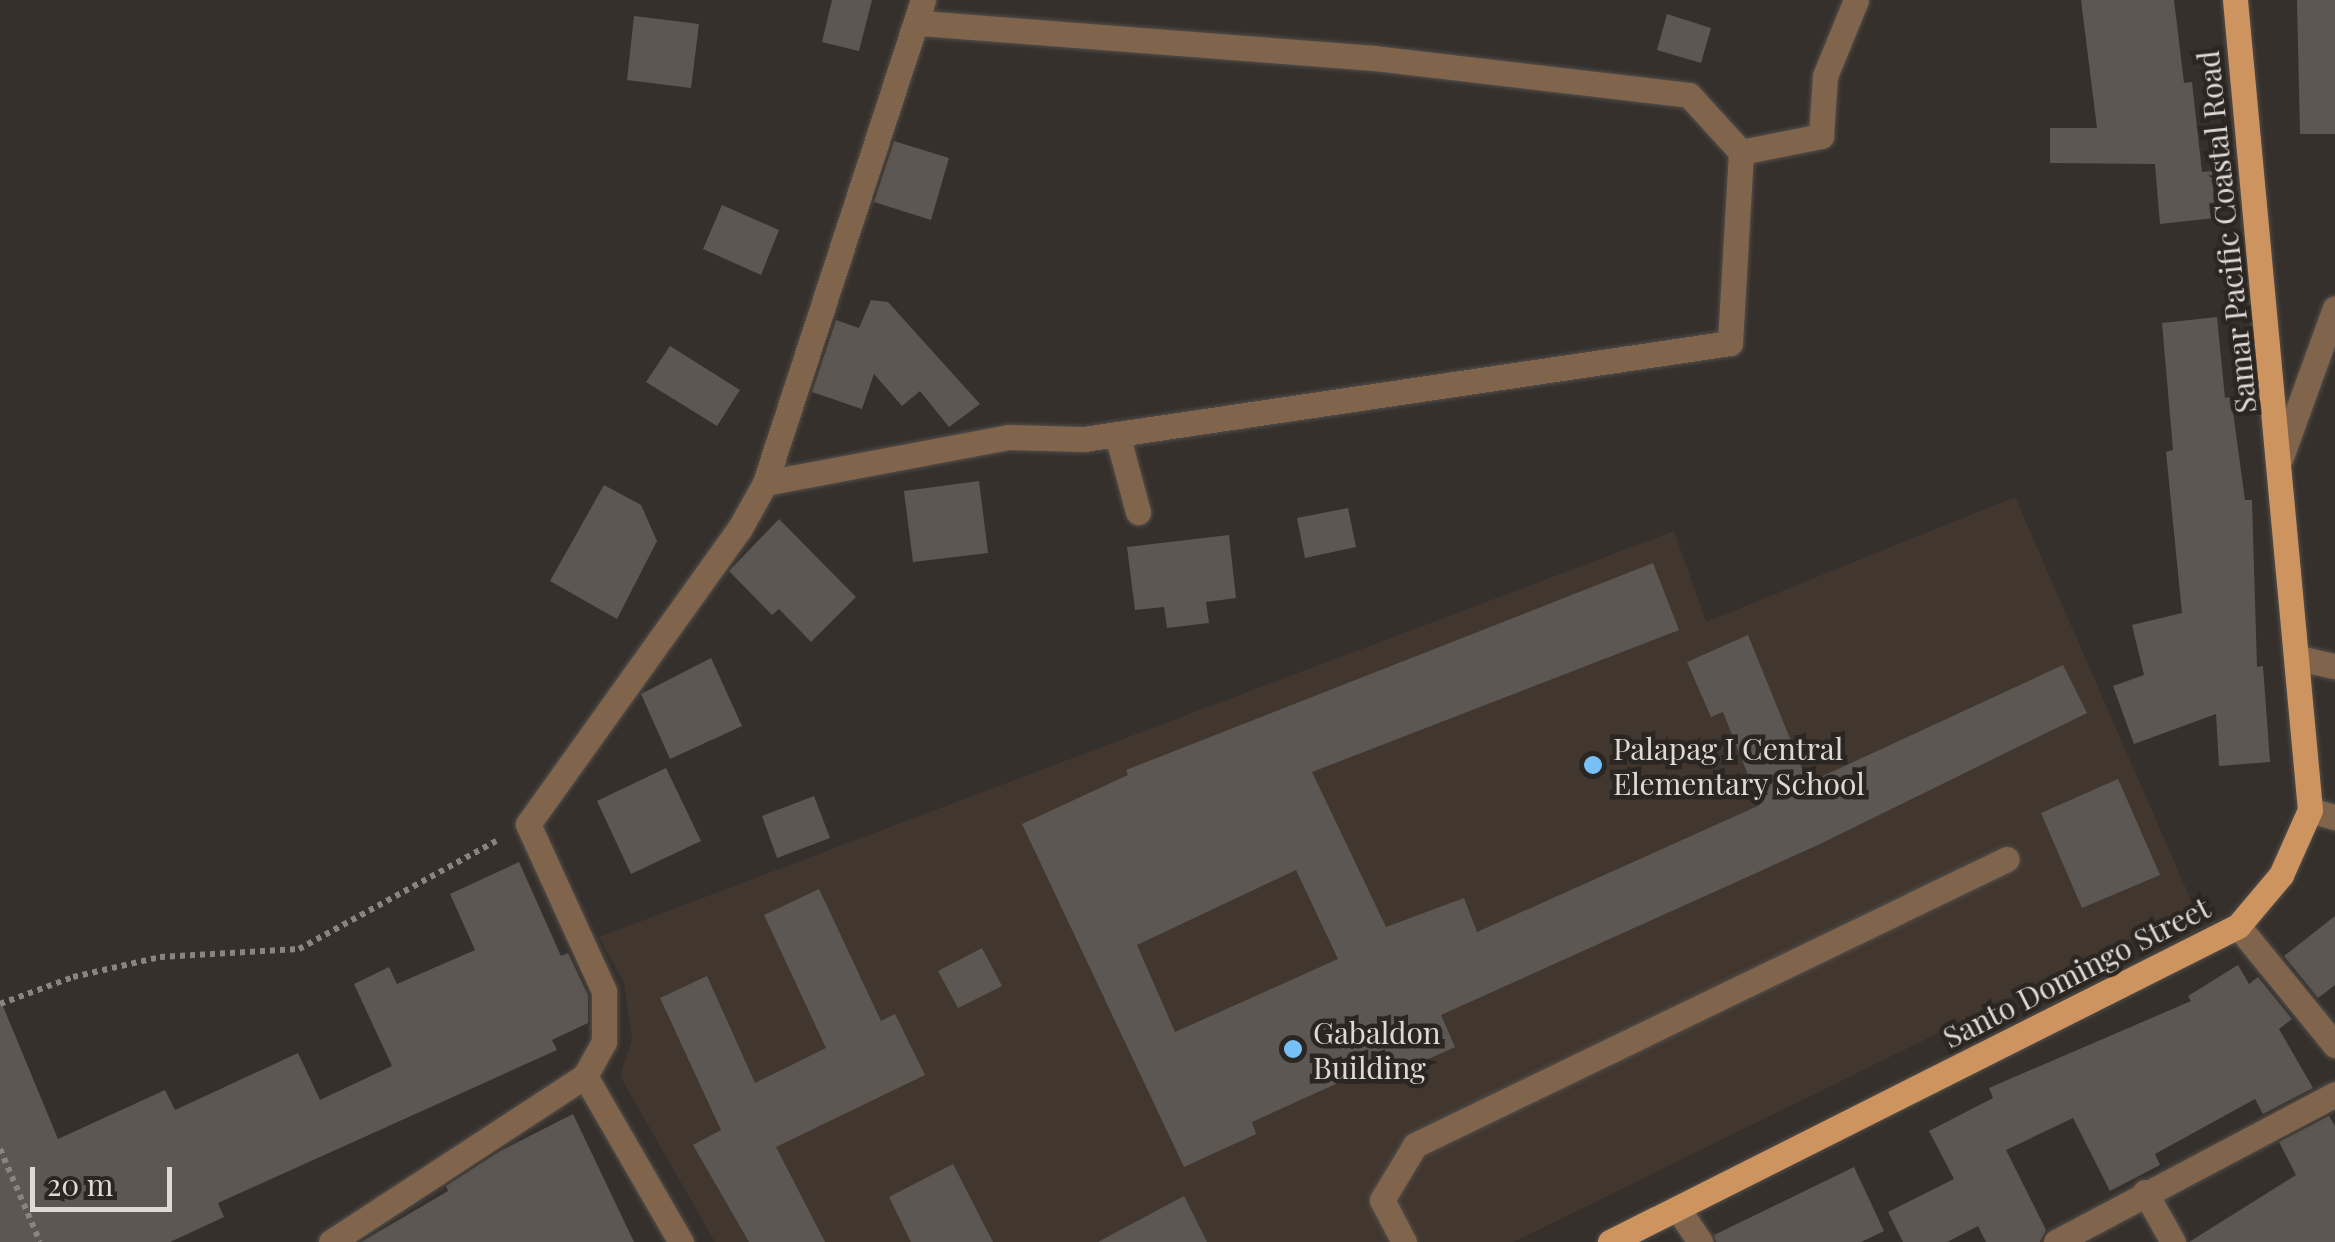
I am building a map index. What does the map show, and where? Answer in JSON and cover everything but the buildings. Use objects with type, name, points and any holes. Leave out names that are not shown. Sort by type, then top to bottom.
[{"type":"main road","name":"Samar Pacific Coastal Road","points":[[2235,0],[2281,457]]},
{"type":"main road","name":"Santo Domingo Street","points":[[1610,1242],[2238,926],[2322,814],[2299,658],[2281,457]]},
{"type":"street","points":[[1740,152],[1820,136],[1825,76],[1856,0]]},
{"type":"street","points":[[331,1242],[585,1076],[604,1042],[604,992],[528,824],[740,528],[764,483],[922,12],[1375,58],[1689,95],[1740,152],[1730,343],[1117,434],[1009,436],[764,483]]},
{"type":"street","points":[[2281,457],[2335,308]]},
{"type":"street","points":[[1117,434],[1138,512]]},
{"type":"street","points":[[2299,658],[2335,666]]},
{"type":"street","points":[[1404,1242],[1382,1200],[1415,1145],[2008,858]]},
{"type":"street","points":[[2238,926],[2335,1046]]},
{"type":"street","points":[[585,1076],[682,1242]]},
{"type":"street","points":[[2056,1242],[2335,1094]]},
{"type":"street","points":[[2145,1192],[2173,1242]]},
{"type":"street","points":[[1678,1209],[1700,1242]]},
{"type":"path","points":[[0,1004],[73,976],[160,958],[299,949],[528,824]]},
{"type":"path","points":[[0,1148],[40,1242]]},
{"type":"shaded area","name":"Palapag I Central Elementary School","points":[[2015,497],[2194,907],[1514,1242],[715,1242],[620,1076],[632,1039],[624,983],[599,937],[1674,531],[1706,622]]},
{"type":"place","name":"Palapag I Central Elementary School","points":[[1593,765]]},
{"type":"place","name":"Gabaldon Building","points":[[1293,1049]]}]
